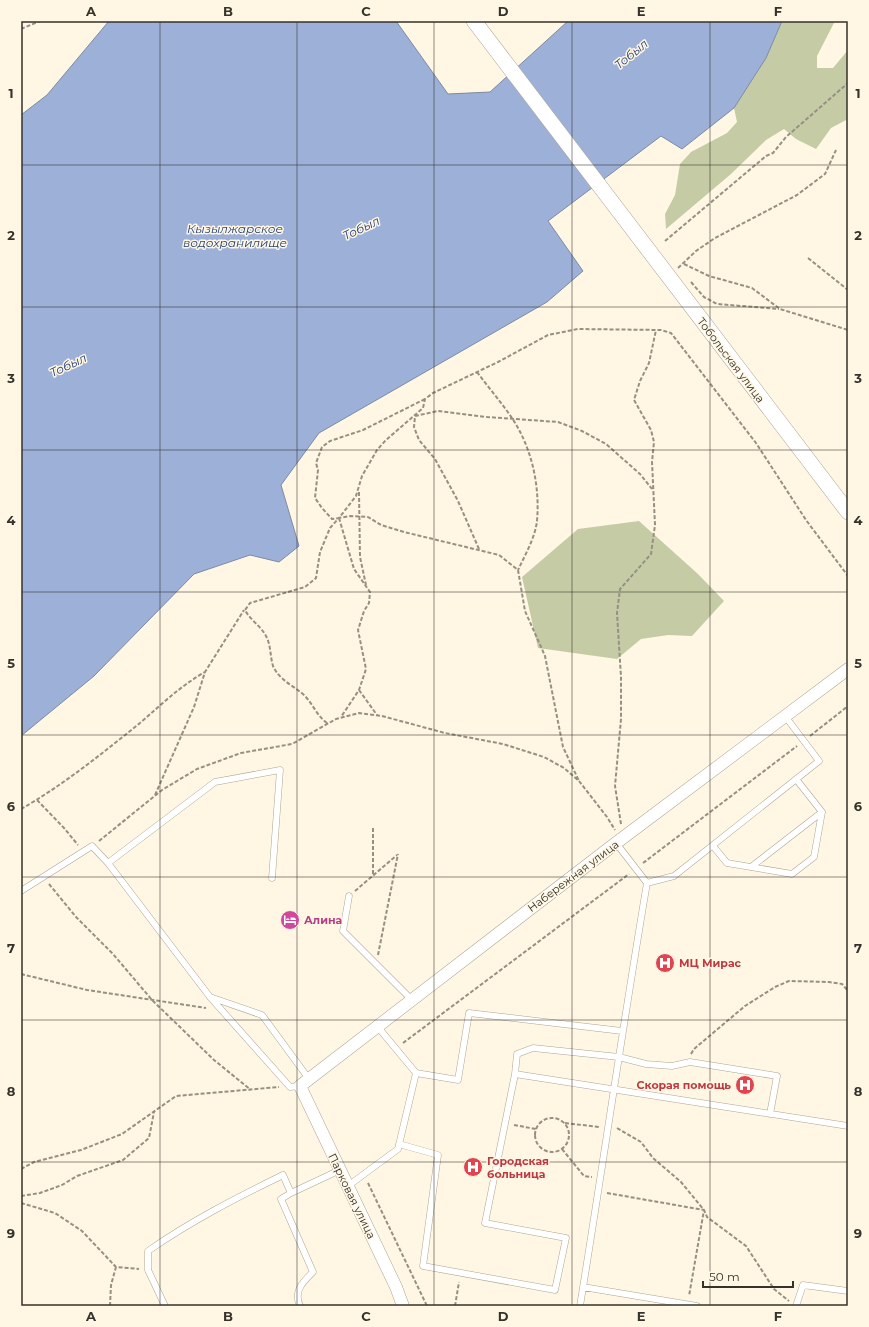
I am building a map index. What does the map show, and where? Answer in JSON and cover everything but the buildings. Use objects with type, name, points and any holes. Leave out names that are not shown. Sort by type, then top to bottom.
[{"type":"street","name":"Тобольская улица","points":[[474,21],[848,512]]},
{"type":"street","name":"Набережная улица","points":[[300,1084],[617,839],[848,669]]},
{"type":"street","name":"Парковая улица","points":[[300,1084],[396,1286],[403,1306]]},
{"type":"lane","points":[[648,883],[674,876],[820,761],[785,716]]},
{"type":"lane","points":[[108,863],[216,782],[280,770],[272,878]]},
{"type":"lane","points":[[713,846],[727,863],[792,874],[814,857],[822,812],[796,779]]},
{"type":"lane","points":[[751,867],[822,812]]},
{"type":"lane","points":[[617,839],[636,869],[648,883]]},
{"type":"lane","points":[[21,891],[92,846],[108,863],[210,997],[300,1084]]},
{"type":"lane","points":[[580,1306],[615,1090],[622,1031],[648,883]]},
{"type":"lane","points":[[349,896],[343,931],[411,999]]},
{"type":"lane","points":[[210,997],[262,1014],[300,1084]]},
{"type":"lane","points":[[377,1026],[416,1073],[458,1080],[469,1013],[622,1031]]},
{"type":"lane","points":[[399,1144],[438,1155],[424,1266],[555,1290],[566,1238],[485,1223],[505,1124],[517,1054],[532,1048],[619,1057],[646,1064],[672,1066],[686,1063],[778,1076],[770,1114]]},
{"type":"lane","points":[[348,1186],[398,1149],[416,1073]]},
{"type":"lane","points":[[514,1074],[848,1126]]},
{"type":"lane","points":[[300,1306],[297,1300],[299,1287],[313,1272],[281,1199],[340,1170]]},
{"type":"lane","points":[[165,1306],[148,1270],[148,1251],[182,1227],[231,1200],[283,1175],[291,1193]]},
{"type":"lane","points":[[794,1305],[802,1285],[848,1291]]},
{"type":"lane","points":[[583,1287],[697,1306]]},
{"type":"path","points":[[21,29],[40,21]]},
{"type":"path","points":[[665,241],[766,156],[773,153],[786,137],[848,82]]},
{"type":"path","points":[[669,277],[715,238],[797,195],[825,174],[836,150]]},
{"type":"path","points":[[808,258],[848,290]]},
{"type":"path","points":[[683,264],[709,276],[752,288],[780,309]]},
{"type":"path","points":[[689,279],[704,297],[717,304],[780,309],[848,330]]},
{"type":"path","points":[[518,570],[499,555],[404,532],[381,525],[368,517],[358,516],[332,519],[315,498],[318,470],[316,463],[322,447],[330,441],[363,430],[548,335],[578,329],[656,330],[671,332],[756,443],[806,520],[848,576]]},
{"type":"path","points":[[622,827],[615,786],[621,719],[621,677],[617,613],[620,589],[651,554],[655,525],[652,490],[654,442],[651,430],[634,400],[640,381],[649,363],[656,330]]},
{"type":"path","points":[[477,372],[512,419],[525,442],[534,470],[536,488],[536,522],[529,549],[518,570],[525,611],[545,656],[562,747],[579,781]]},
{"type":"path","points":[[366,587],[360,557],[358,516],[359,491],[362,476],[377,450],[386,440],[423,408],[425,399]]},
{"type":"path","points":[[415,416],[438,411],[512,419],[558,422],[582,431],[606,444],[640,474],[652,490]]},
{"type":"path","points":[[415,416],[414,427],[419,440],[434,460],[458,501],[479,549]]},
{"type":"path","points":[[155,796],[184,733],[205,672],[245,610],[250,603],[305,587],[316,578],[320,552],[325,538],[330,528],[359,491]]},
{"type":"path","points":[[339,518],[354,569],[370,592],[370,603],[364,611],[358,630],[366,669],[358,690],[340,718]]},
{"type":"path","points":[[245,610],[248,617],[266,636],[273,665],[278,674],[290,686],[303,695],[319,717],[327,723]]},
{"type":"path","points":[[21,809],[37,800],[119,740],[173,693],[205,672]]},
{"type":"path","points":[[358,690],[378,715]]},
{"type":"path","points":[[396,1049],[636,869],[848,706]]},
{"type":"path","points":[[92,846],[155,796],[197,769],[241,753],[292,744],[327,723],[359,713],[378,715],[445,733],[503,744],[544,757],[564,768],[579,781],[607,817],[617,839]]},
{"type":"path","points":[[37,800],[64,828],[83,852]]},
{"type":"path","points":[[372,828],[373,874]]},
{"type":"path","points":[[349,896],[398,854],[376,964]]},
{"type":"path","points":[[43,877],[76,917],[113,954],[152,1000],[214,1060],[251,1090]]},
{"type":"path","points":[[21,974],[87,990],[222,1010]]},
{"type":"path","points":[[686,1063],[694,1049],[745,1006],[775,987],[789,981],[829,982],[842,984],[848,991]]},
{"type":"path","points":[[21,1169],[34,1162],[81,1150],[122,1134],[176,1096],[251,1090],[300,1084]]},
{"type":"path","points":[[21,1196],[40,1193],[62,1185],[77,1176],[123,1160],[149,1138],[154,1112]]},
{"type":"path","points":[[565,1123],[569,1129],[569,1138],[562,1149],[552,1152],[542,1149],[536,1139],[536,1129],[540,1122],[548,1118],[553,1118],[565,1123],[609,1126],[641,1142],[653,1158],[681,1182],[704,1210],[707,1218],[746,1246],[774,1289],[794,1305]]},
{"type":"path","points":[[505,1124],[536,1129]]},
{"type":"path","points":[[562,1149],[584,1176],[600,1178]]},
{"type":"path","points":[[364,1174],[427,1306]]},
{"type":"path","points":[[598,1191],[704,1210]]},
{"type":"path","points":[[21,1203],[55,1213],[82,1231],[116,1267],[148,1270]]},
{"type":"path","points":[[688,1301],[704,1210]]},
{"type":"path","points":[[110,1306],[111,1285],[116,1267]]},
{"type":"path","points":[[455,1306],[461,1273]]},
{"type":"green space","points":[[782,21],[835,21],[817,56],[817,68],[833,68],[848,50],[848,119],[831,128],[816,149],[796,139],[784,129],[766,140],[731,174],[666,229],[665,214],[675,195],[680,164],[691,152],[727,133],[737,122],[734,108],[766,58]]},
{"type":"green space","points":[[639,521],[698,574],[724,601],[692,636],[668,635],[641,639],[617,659],[538,648],[522,577],[578,529]]},
{"type":"water","name":"Кызылжарское водохранилище","points":[[109,21],[396,21],[448,94],[490,92],[568,21],[782,21],[766,58],[734,108],[682,149],[661,136],[548,221],[583,271],[547,302],[319,433],[281,485],[299,546],[279,562],[250,555],[194,574],[94,676],[21,736],[21,115],[47,95]]},
{"type":"place","name":"Алина","points":[[290,920]]},
{"type":"place","name":"МЦ Мирас","points":[[665,963]]},
{"type":"place","name":"Скорая помощь","points":[[745,1085]]},
{"type":"place","name":"Городская больница","points":[[473,1167]]},
{"type":"water label","name":"Тобыл","points":[[631,54]]},
{"type":"water label","name":"Тобыл","points":[[361,228]]},
{"type":"water label","name":"Тобыл","points":[[68,365]]}]
